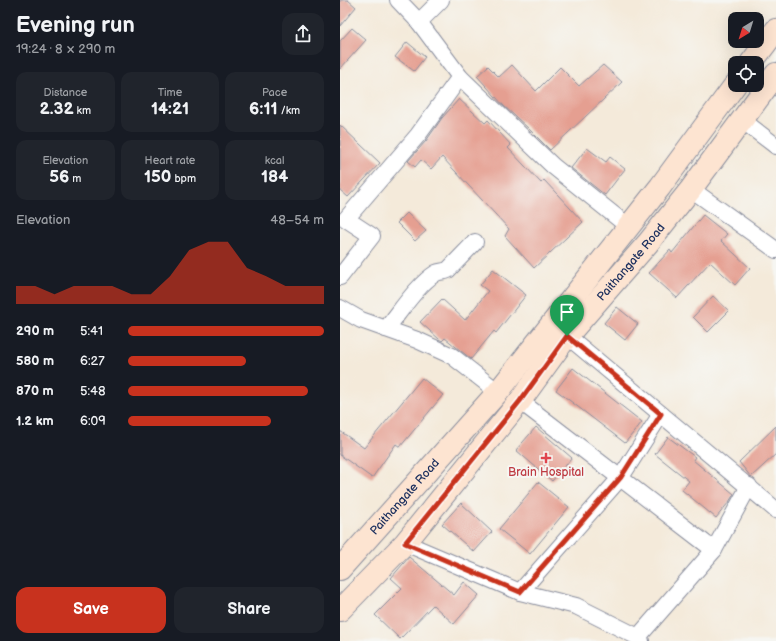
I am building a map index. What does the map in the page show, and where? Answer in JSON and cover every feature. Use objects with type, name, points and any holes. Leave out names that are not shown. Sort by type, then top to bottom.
[{"type":"street","points":[[398,0],[419,22],[460,77],[553,166],[629,227]]},
{"type":"street","points":[[419,22],[441,0]]},
{"type":"street","points":[[756,56],[776,30]]},
{"type":"street","name":"Paithangate Road","points":[[340,569],[498,392],[648,243],[691,189],[776,74]]},
{"type":"street","points":[[340,277],[372,236],[346,219],[418,135],[460,77]]},
{"type":"street","name":"Paithangate Road","points":[[344,599],[405,543],[520,401],[560,329],[629,227],[730,92]]},
{"type":"street","points":[[742,120],[776,146]]},
{"type":"street","points":[[691,189],[776,250]]},
{"type":"street","points":[[386,329],[427,280],[439,272],[448,270],[475,242]]},
{"type":"street","points":[[340,308],[361,320],[417,340],[452,356],[498,392]]},
{"type":"street","points":[[560,329],[776,510]]},
{"type":"street","points":[[520,401],[621,477],[714,550]]},
{"type":"street","points":[[520,592],[621,477],[661,414]]},
{"type":"street","points":[[405,543],[520,592],[576,606],[640,639],[714,550],[749,486]]},
{"type":"building","points":[[340,0],[348,0],[356,7],[340,26]]},
{"type":"building","points":[[352,28],[366,40],[340,69],[340,41]]},
{"type":"building","points":[[407,42],[425,57],[414,71],[395,57]]},
{"type":"building","points":[[512,65],[536,91],[560,67],[579,86],[603,65],[622,82],[550,150],[504,106],[477,76],[488,66],[499,77]]},
{"type":"building","points":[[459,99],[485,123],[488,120],[511,145],[508,148],[541,183],[544,180],[583,222],[534,268],[505,236],[509,229],[442,157],[431,169],[421,160],[415,167],[408,161]]},
{"type":"building","points":[[340,125],[380,163],[348,197],[340,190]]},
{"type":"building","points":[[587,148],[606,162],[610,157],[625,169],[605,195],[571,168]]},
{"type":"building","points":[[407,213],[426,231],[415,241],[397,223]]},
{"type":"building","points":[[703,215],[727,234],[721,241],[750,268],[735,285],[710,262],[677,298],[649,273],[670,250],[672,253]]},
{"type":"building","points":[[493,269],[526,295],[496,333],[494,331],[471,359],[445,338],[442,341],[439,339],[420,322],[442,299],[465,320],[488,291],[480,285]]},
{"type":"building","points":[[713,296],[729,311],[708,332],[693,317]]},
{"type":"building","points":[[617,307],[638,324],[625,340],[604,323]]},
{"type":"building","points":[[573,368],[642,422],[625,443],[556,390]]},
{"type":"building","points":[[422,378],[443,395],[400,447],[396,444],[372,478],[340,455],[340,431],[364,448]]},
{"type":"building","points":[[776,426],[776,454],[751,477],[739,462]]},
{"type":"building","points":[[536,427],[572,458],[552,481],[516,450]]},
{"type":"building","points":[[668,437],[695,457],[693,460],[734,494],[716,518],[682,490],[689,481],[655,454]]},
{"type":"building","points":[[538,482],[569,507],[530,554],[499,529]]},
{"type":"building","points":[[461,503],[492,532],[474,552],[442,524]]},
{"type":"building","points":[[409,557],[454,595],[464,582],[479,595],[454,624],[433,605],[400,639],[375,615],[402,588],[391,578]]},
{"type":"place","name":"Brain Hospital","points":[[546,458]]},
{"type":"route","points":[[567,336],[661,414],[621,477],[520,592],[405,543],[520,401],[567,336]]}]
